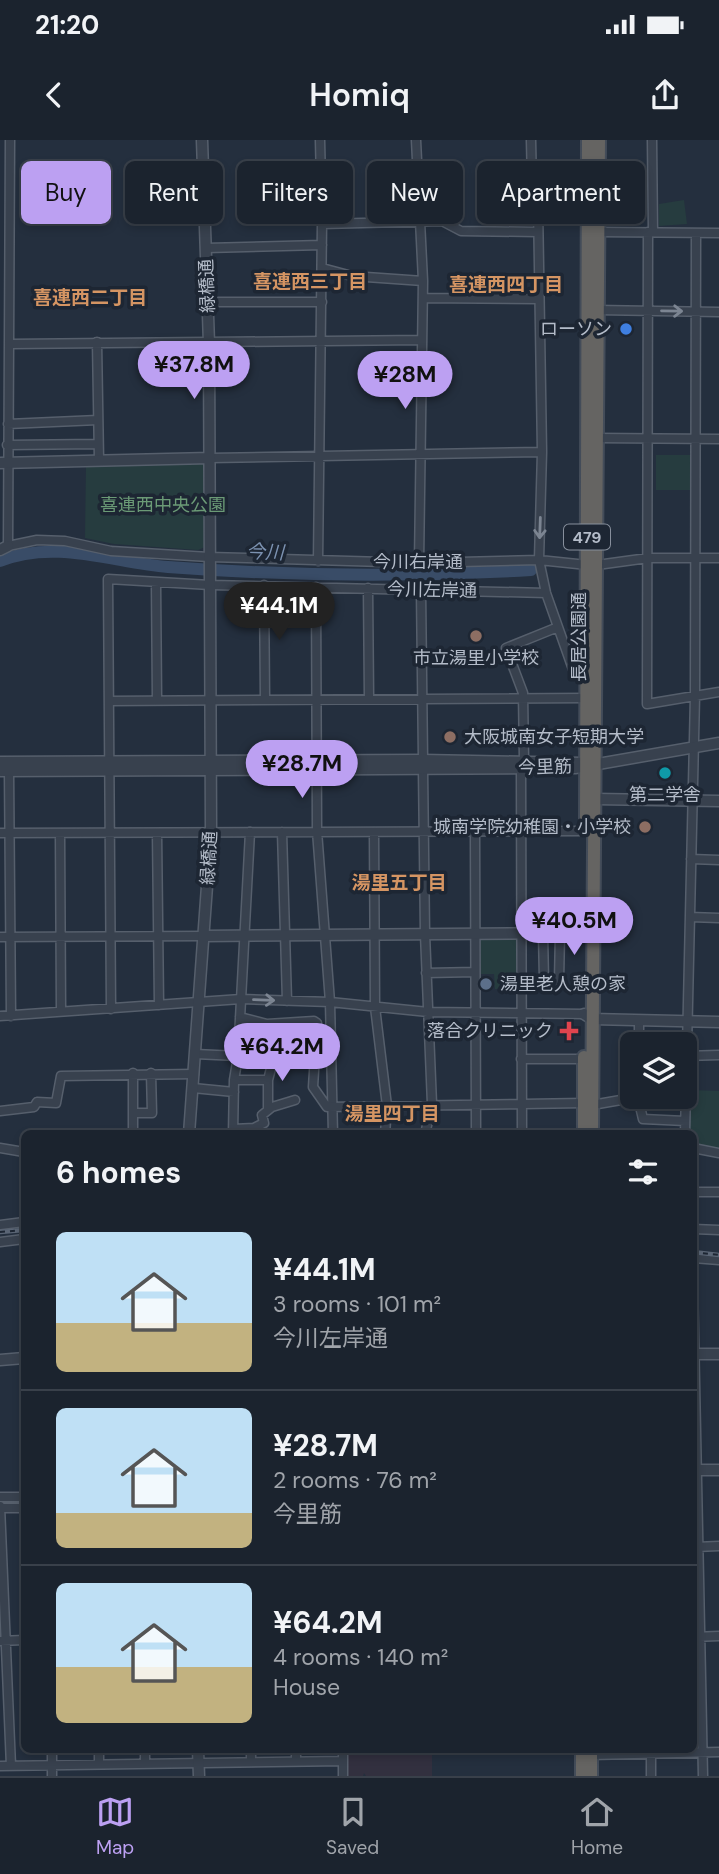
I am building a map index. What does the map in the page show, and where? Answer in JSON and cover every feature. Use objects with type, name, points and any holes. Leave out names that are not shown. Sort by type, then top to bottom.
[{"type":"highway","name":"長居公園通","points":[[585,1130],[588,1104],[595,799],[587,677],[597,438],[589,140]]},
{"type":"highway","name":"長居公園通","points":[[591,1130],[584,1059],[588,1016],[585,933],[586,831],[591,763],[593,310],[598,232],[598,140]]},
{"type":"highway","points":[[582,1776],[588,1753]]},
{"type":"highway","points":[[588,1753],[591,1776]]},
{"type":"street","points":[[4,548],[3,463],[8,445],[11,344],[10,140]]},
{"type":"street","name":"緑橋通","points":[[189,1130],[211,831],[209,344],[202,140]]},
{"type":"street","points":[[320,140],[321,161]]},
{"type":"street","points":[[416,140],[417,161]]},
{"type":"street","points":[[531,140],[532,184],[538,204],[542,452],[539,560],[546,593],[575,675],[587,677]]},
{"type":"street","points":[[652,140],[648,311],[647,704],[719,692]]},
{"type":"street","points":[[318,561],[323,224]]},
{"type":"street","points":[[419,563],[423,298],[420,224]]},
{"type":"street","points":[[449,224],[461,231],[537,233]]},
{"type":"street","points":[[598,232],[719,233]]},
{"type":"street","points":[[687,1032],[695,696],[696,233]]},
{"type":"street","points":[[206,248],[322,245]]},
{"type":"street","points":[[322,268],[352,276],[423,281]]},
{"type":"street","points":[[423,298],[538,299]]},
{"type":"street","points":[[208,302],[322,302]]},
{"type":"street","points":[[593,310],[719,312]]},
{"type":"street","points":[[11,344],[422,340]]},
{"type":"street","points":[[97,342],[99,460]]},
{"type":"street","points":[[0,369],[10,369]]},
{"type":"street","points":[[8,424],[98,420]]},
{"type":"street","points":[[597,438],[719,439]]},
{"type":"street","points":[[8,445],[98,444]]},
{"type":"street","points":[[3,463],[542,452]]},
{"type":"street","name":"今川右岸通","points":[[4,548],[37,540],[65,541],[111,551],[209,557],[419,563],[539,560],[592,565],[648,558],[719,558]]},
{"type":"street","name":"今川左岸通","points":[[109,701],[108,579],[156,583],[546,593]]},
{"type":"street","points":[[156,583],[157,700]]},
{"type":"street","points":[[264,585],[265,699]]},
{"type":"street","points":[[316,587],[317,831],[330,1002],[333,1130]]},
{"type":"street","points":[[368,589],[369,698]]},
{"type":"street","points":[[421,590],[425,934],[432,1104],[426,1130]]},
{"type":"street","points":[[522,1130],[523,698],[506,648],[558,627]]},
{"type":"street","points":[[111,1009],[109,701],[587,698]]},
{"type":"street","name":"今里筋","points":[[0,762],[110,766],[523,764],[573,768],[719,743]]},
{"type":"street","name":"今里筋","points":[[5,771],[110,766]]},
{"type":"street","points":[[5,771],[10,833],[11,1016]]},
{"type":"street","points":[[595,799],[719,802]]},
{"type":"street","points":[[475,831],[476,1130]]},
{"type":"street","points":[[0,833],[586,831]]},
{"type":"street","points":[[233,1130],[250,832]]},
{"type":"street","points":[[282,832],[287,1000]]},
{"type":"street","points":[[374,832],[375,1007],[387,1106],[385,1130]]},
{"type":"street","points":[[60,833],[61,1011]]},
{"type":"street","points":[[157,833],[159,1005]]},
{"type":"street","points":[[691,859],[719,860]]},
{"type":"street","points":[[690,917],[719,918]]},
{"type":"street","points":[[543,933],[544,981]]},
{"type":"street","points":[[559,981],[560,933]]},
{"type":"street","points":[[0,937],[585,933]]},
{"type":"street","points":[[426,973],[475,972]]},
{"type":"street","points":[[0,1016],[241,999],[330,1002],[428,1012],[521,1012],[719,1022]]},
{"type":"street","points":[[240,1017],[267,1024],[314,1020],[317,1023],[313,1087],[322,1103],[334,1108],[476,1103],[588,1104],[620,1100]]},
{"type":"street","points":[[639,1020],[639,1032]]},
{"type":"street","points":[[267,1024],[267,1044]]},
{"type":"street","points":[[195,1054],[274,1057],[316,1051]]},
{"type":"street","points":[[697,1056],[719,1055]]},
{"type":"street","points":[[268,1110],[268,1080],[274,1057]]},
{"type":"street","points":[[521,1059],[584,1059]]},
{"type":"street","points":[[133,1073],[133,1130]]},
{"type":"street","points":[[135,1113],[152,1113],[151,1073]]},
{"type":"street","points":[[0,1111],[34,1107],[37,1102],[56,1103],[61,1076],[194,1074]]},
{"type":"street","points":[[234,1080],[268,1080]]},
{"type":"street","points":[[193,1088],[234,1092]]},
{"type":"street","points":[[241,1130],[264,1123],[262,1115],[268,1110],[295,1100]]},
{"type":"street","points":[[641,1109],[643,1119],[685,1121]]},
{"type":"street","points":[[685,1109],[685,1130]]},
{"type":"street","points":[[0,1148],[21,1152]]},
{"type":"street","points":[[697,1149],[719,1153]]},
{"type":"street","points":[[697,1192],[719,1192]]},
{"type":"street","points":[[0,1225],[21,1222]]},
{"type":"street","points":[[697,1229],[719,1230]]},
{"type":"street","points":[[0,1242],[21,1239]]},
{"type":"street","points":[[697,1258],[719,1260]]},
{"type":"street","points":[[697,1354],[719,1354]]},
{"type":"street","points":[[0,1360],[21,1358]]},
{"type":"street","points":[[697,1470],[719,1469]]},
{"type":"street","points":[[0,1497],[21,1497]]},
{"type":"street","points":[[11,1766],[3,1641],[0,1507],[21,1507]]},
{"type":"street","points":[[697,1547],[719,1546]]},
{"type":"street","points":[[704,1776],[697,1637],[719,1636]]},
{"type":"street","points":[[3,1641],[21,1640]]},
{"type":"street","points":[[697,1752],[719,1752]]},
{"type":"street","points":[[52,1753],[52,1776]]},
{"type":"street","points":[[99,1753],[99,1764]]},
{"type":"street","points":[[145,1753],[145,1764]]},
{"type":"street","points":[[198,1753],[199,1776]]},
{"type":"street","points":[[251,1753],[251,1762]]},
{"type":"street","points":[[296,1753],[296,1762]]},
{"type":"street","points":[[343,1753],[343,1776]]},
{"type":"street","points":[[651,1753],[651,1776]]},
{"type":"street","points":[[0,1766],[343,1761]]},
{"type":"shaded area","points":[[347,1753],[432,1753],[432,1776],[366,1776],[364,1773],[363,1776],[347,1776]]},
{"type":"green space","points":[[684,200],[687,224],[659,226],[659,204]]},
{"type":"green space","points":[[656,455],[691,455],[691,490],[656,490]]},
{"type":"green space","name":"喜連西中央公園","points":[[205,461],[205,547],[198,550],[114,544],[85,538],[86,465]]},
{"type":"green space","points":[[482,938],[518,940],[518,989],[495,989],[494,974],[479,974],[479,941]]},
{"type":"green space","points":[[697,1090],[719,1091],[719,1149],[697,1145],[697,1130],[689,1130],[689,1109],[697,1109]]},
{"type":"waterway","name":"今川","points":[[0,561],[20,555],[62,552],[168,567],[304,574],[531,570]]},
{"type":"waterway","points":[[0,1502],[21,1502]]},
{"type":"railway","points":[[0,1232],[21,1230]]},
{"type":"railway","points":[[697,1252],[719,1255]]},
{"type":"place","name":"ローソン","points":[[626,329]]},
{"type":"place","name":"市立湯里小学校","points":[[476,636]]},
{"type":"place","name":"大阪城南女子短期大学","points":[[450,737]]},
{"type":"place","name":"第二学舎","points":[[665,773]]},
{"type":"place","name":"城南学院幼稚園・小学校","points":[[645,827]]},
{"type":"place","name":"湯里老人憩の家","points":[[486,984]]},
{"type":"place","name":"落合クリニック","points":[[569,1031]]},
{"type":"district","name":"喜連西三丁目","points":[[310,281]]},
{"type":"district","name":"喜連西四丁目","points":[[506,284]]},
{"type":"district","name":"喜連西二丁目","points":[[90,297]]},
{"type":"district","name":"湯里五丁目","points":[[399,882]]},
{"type":"district","name":"湯里四丁目","points":[[392,1113]]}]
